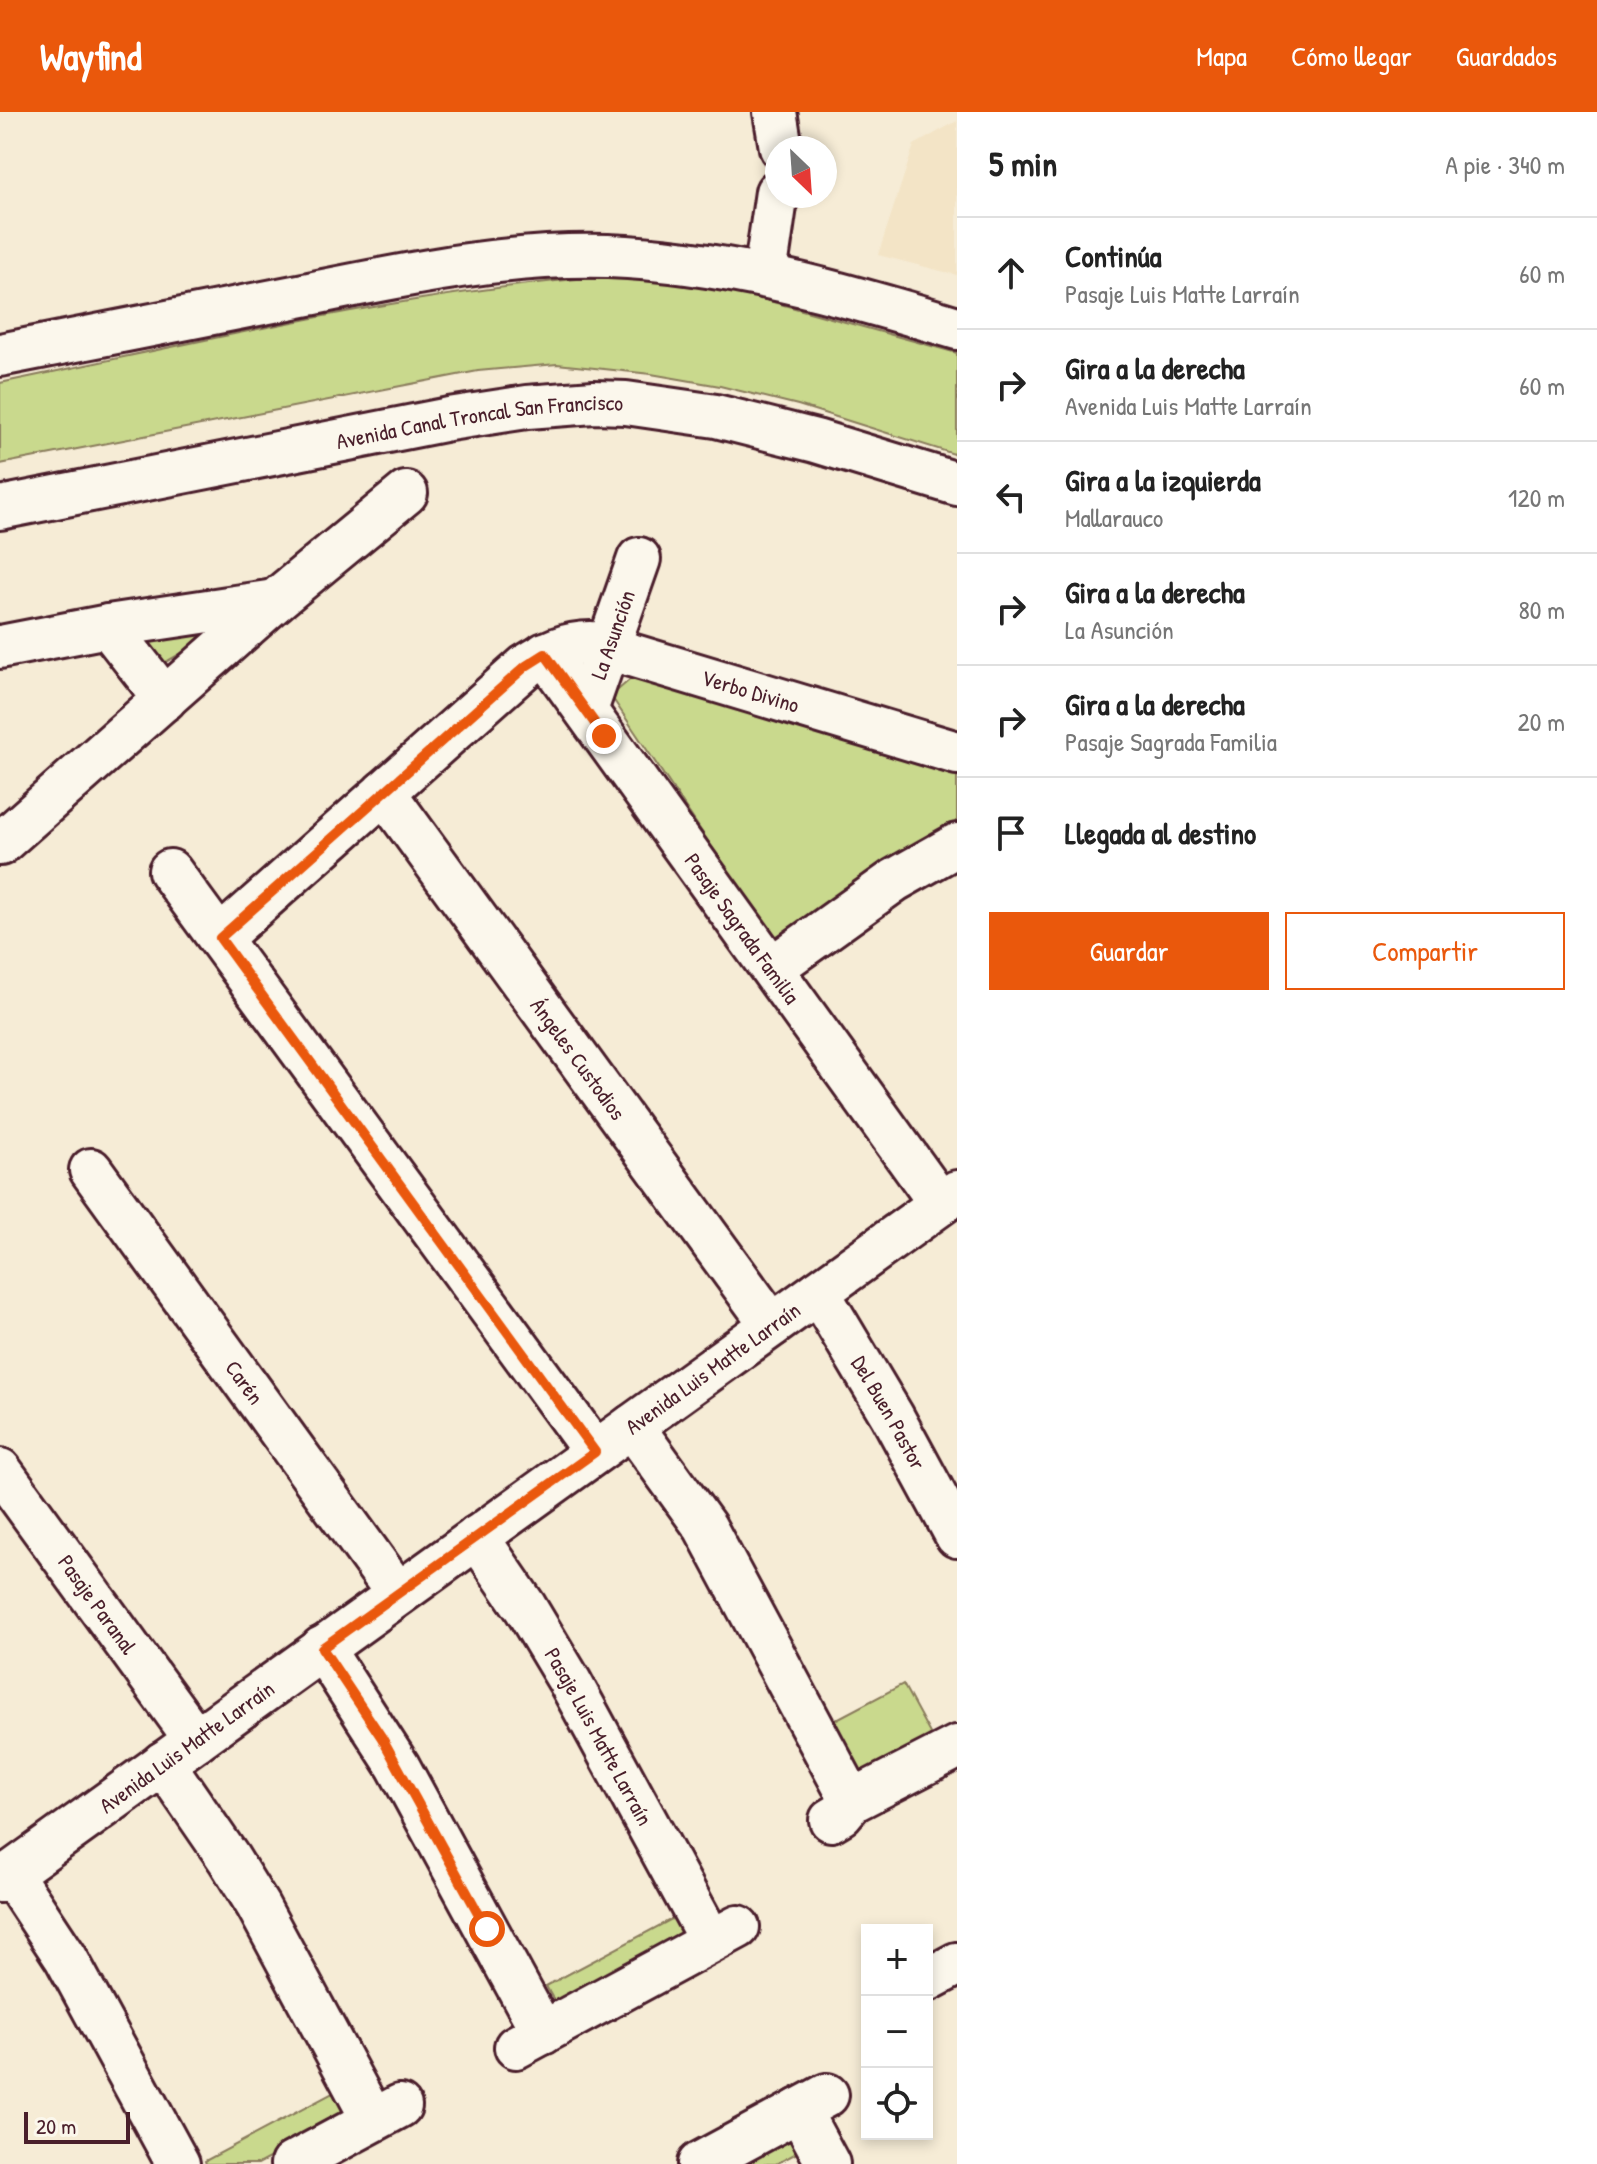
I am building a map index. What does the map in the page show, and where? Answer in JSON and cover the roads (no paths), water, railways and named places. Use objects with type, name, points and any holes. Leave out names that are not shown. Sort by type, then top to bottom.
[{"type":"street","points":[[775,112],[779,136]]},
{"type":"street","points":[[765,275],[775,208]]},
{"type":"street","points":[[0,355],[431,269],[489,261],[606,256],[659,259],[765,275],[837,291],[957,328]]},
{"type":"street","name":"Avenida Canal Troncal San Francisco","points":[[0,508],[449,419],[539,405],[594,402],[626,403],[716,416],[816,441],[957,484]]},
{"type":"street","points":[[0,844],[275,601],[406,493]]},
{"type":"street","name":"La Asunción","points":[[586,710],[639,559]]},
{"type":"street","points":[[0,647],[108,626],[275,601]]},
{"type":"street","points":[[108,626],[165,699]]},
{"type":"street","name":"Verbo Divino","points":[[545,654],[574,643],[591,643],[957,753]]},
{"type":"street","points":[[220,938],[526,666],[545,654]]},
{"type":"street","name":"Pasaje Sagrada Familia","points":[[545,654],[772,968],[949,1197]]},
{"type":"street","name":"Ángeles Custodios","points":[[384,792],[772,1325]]},
{"type":"street","points":[[772,968],[895,880],[957,845]]},
{"type":"street","points":[[170,871],[595,1452]]},
{"type":"street","name":"Carén","points":[[91,1170],[398,1594]]},
{"type":"street","name":"Avenida Luis Matte Larraín","points":[[5,1877],[949,1197]]},
{"type":"street","name":"Del Buen Pastor","points":[[818,1292],[892,1416],[957,1536]]},
{"type":"street","points":[[632,1426],[705,1527],[841,1811],[957,1747]]},
{"type":"street","name":"Pasaje Paranal","points":[[0,1470],[180,1751]]},
{"type":"street","name":"Pasaje Luis Matte Larraín","points":[[322,1648],[398,1766],[530,2040],[725,1934],[525,1607],[477,1537]]},
{"type":"street","points":[[180,1751],[223,1848],[387,2113],[292,2164]]},
{"type":"street","points":[[5,1877],[72,1969],[178,2164]]},
{"type":"street","points":[[699,2164],[813,2103],[828,2164]]}]
